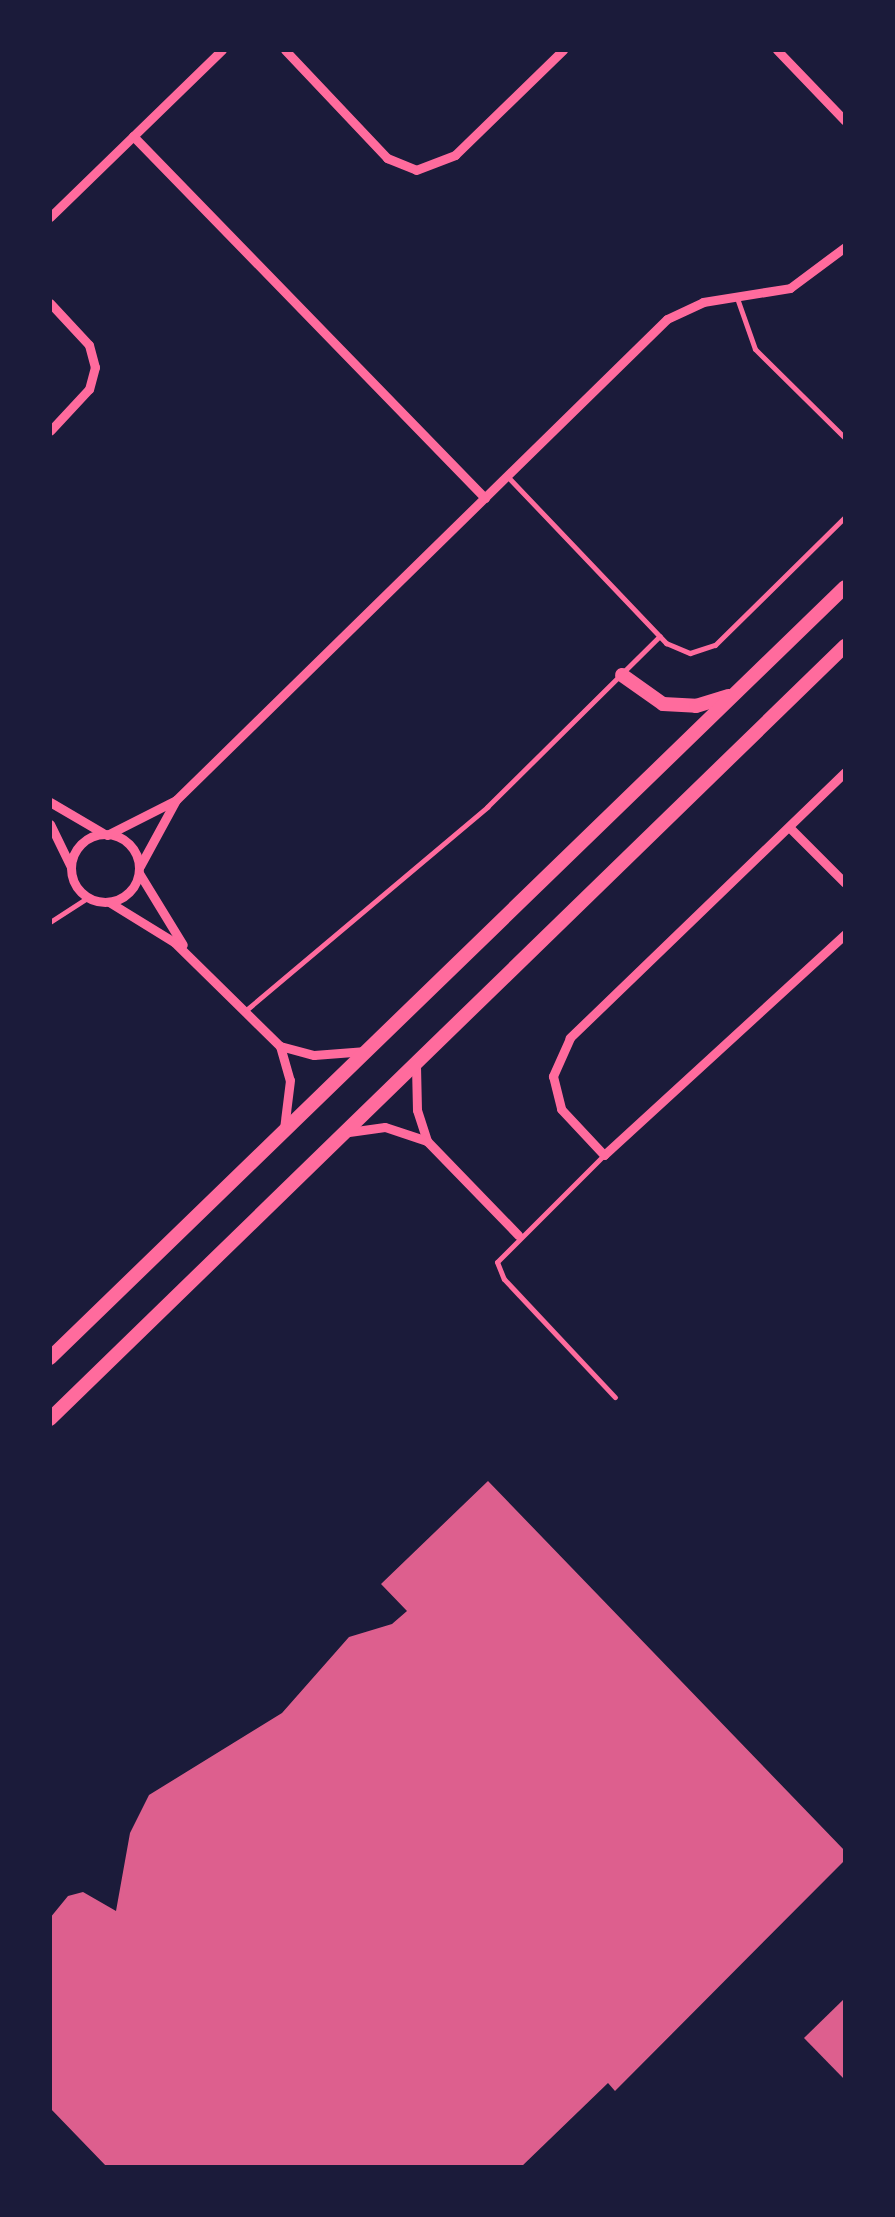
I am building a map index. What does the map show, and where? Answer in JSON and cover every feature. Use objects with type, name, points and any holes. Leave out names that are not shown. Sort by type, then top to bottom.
[{"type":"main road","points":[[50,1358],[845,588]]},
{"type":"main road","points":[[50,1419],[844,647]]},
{"type":"main road","points":[[618,679],[663,704],[696,706],[738,691]]},
{"type":"street","points":[[50,217],[222,50]]},
{"type":"street","points":[[285,50],[387,158],[416,170],[455,155],[562,50]]},
{"type":"street","points":[[777,50],[845,121]]},
{"type":"street","points":[[133,136],[485,498]]},
{"type":"street","points":[[109,902],[129,893],[176,800],[668,320],[703,302],[738,298],[805,281],[845,247]]},
{"type":"street","points":[[50,304],[89,345],[95,367],[89,389],[50,431]]},
{"type":"street","points":[[845,772],[564,1046],[553,1076],[556,1097],[604,1156],[845,934]]},
{"type":"street","points":[[71,867],[81,844],[176,800]]},
{"type":"street","points":[[50,802],[130,845],[139,870],[194,959]]},
{"type":"street","points":[[50,824],[87,898],[109,902],[194,959],[280,1046],[290,1080],[283,1132]]},
{"type":"street","points":[[789,826],[845,883]]},
{"type":"street","points":[[280,1046],[332,1056],[367,1050]]},
{"type":"street","points":[[417,1062],[415,1094],[427,1141]]},
{"type":"street","points":[[344,1133],[385,1127],[427,1141],[518,1235]]},
{"type":"lane","points":[[738,298],[742,325],[755,349],[845,438]]},
{"type":"lane","points":[[507,476],[660,636],[690,653],[715,645],[845,517]]},
{"type":"lane","points":[[245,1010],[440,850],[660,636]]},
{"type":"lane","points":[[50,922],[87,898]]},
{"type":"lane","points":[[604,1156],[500,1253],[498,1270],[615,1398]]},
{"type":"building","points":[[488,1481],[845,1851],[845,1860],[615,2091],[608,2083],[521,2167],[107,2167],[50,2108],[50,1918],[68,1896],[83,1892],[116,1911],[130,1833],[149,1795],[282,1713],[349,1637],[392,1624],[407,1611],[381,1584]]},
{"type":"building","points":[[845,1998],[845,2080],[804,2038]]}]
